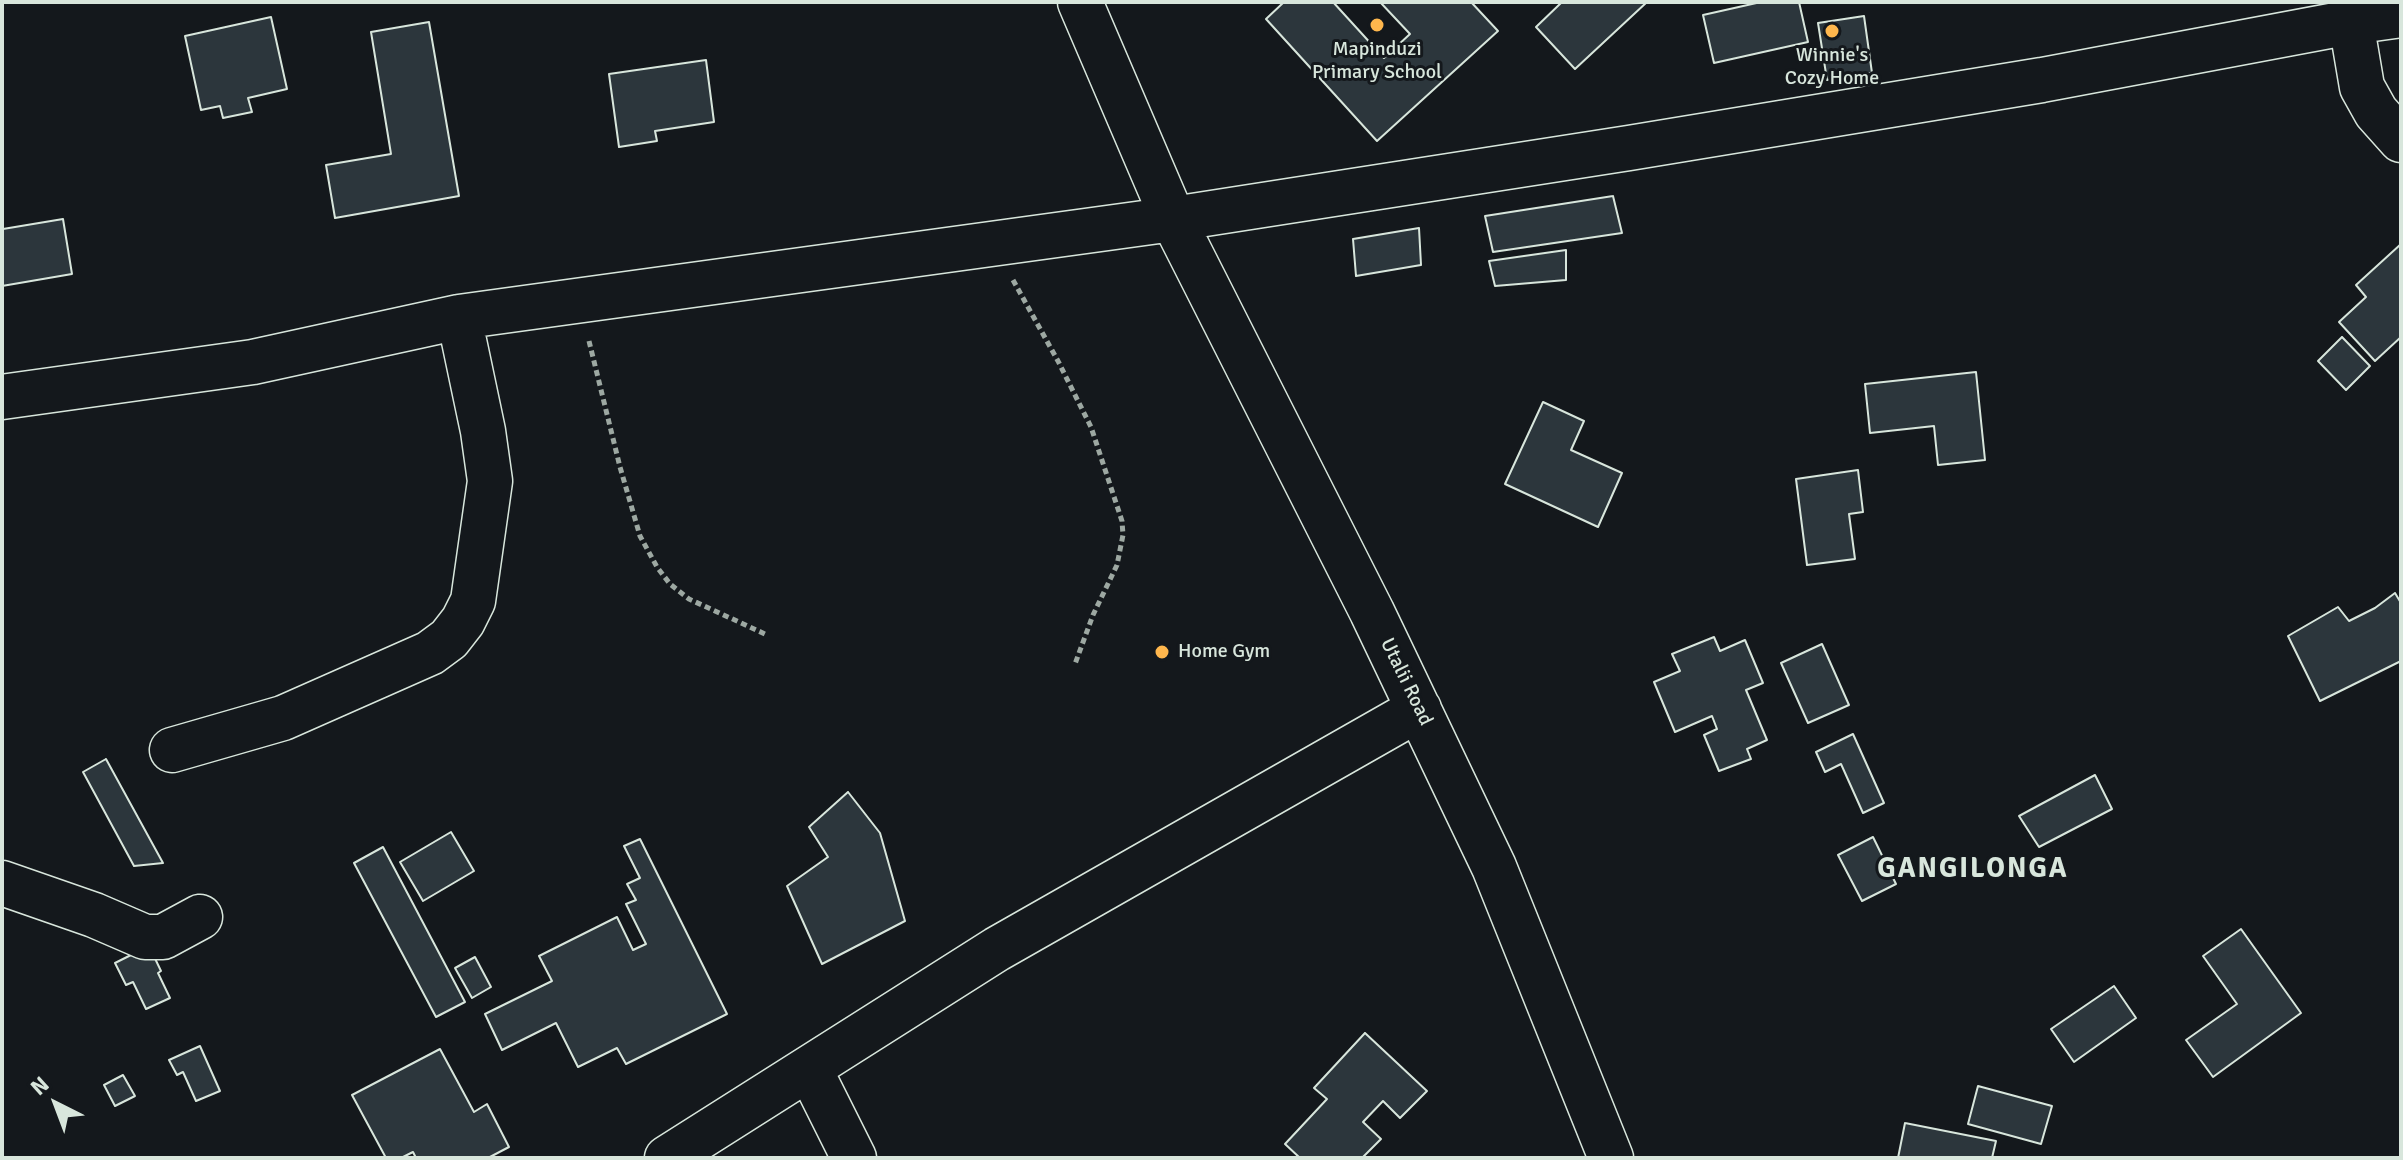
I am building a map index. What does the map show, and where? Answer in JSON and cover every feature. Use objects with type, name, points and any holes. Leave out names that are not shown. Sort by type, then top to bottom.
[{"type":"street","name":"Utalii Road","points":[[1080,2],[1173,219],[1372,612],[1494,867],[1611,1158]]},
{"type":"street","points":[[2352,12],[2362,87],[2376,112],[2401,140]]},
{"type":"street","points":[[2,397],[253,362],[459,317],[1173,219],[1663,143],[2027,82],[2352,12],[2401,15]]},
{"type":"street","points":[[172,750],[283,718],[430,653],[449,639],[463,621],[473,601],[490,481],[483,431],[459,317]]},
{"type":"street","points":[[667,1158],[997,949],[1419,709]]},
{"type":"street","points":[[2,883],[94,915],[145,937],[163,937],[200,917]]},
{"type":"street","points":[[810,1070],[854,1158]]},
{"type":"path","points":[[994,244],[1091,427],[1122,521],[1123,535],[1117,565],[1093,615],[1075,664]]},
{"type":"path","points":[[579,301],[640,536],[657,567],[670,584],[689,599],[765,634]]},
{"type":"building","points":[[1284,2],[1333,2],[1384,58],[1410,34],[1380,2],[1471,2],[1498,31],[1377,141],[1266,19]]},
{"type":"building","points":[[1562,2],[1647,2],[1575,69],[1536,27]]},
{"type":"building","points":[[1761,2],[1799,2],[1808,42],[1714,63],[1703,15]]},
{"type":"building","points":[[1864,16],[1872,73],[1827,80],[1818,23]]},
{"type":"building","points":[[271,17],[287,89],[248,98],[252,112],[223,118],[220,106],[201,110],[185,36]]},
{"type":"building","points":[[429,22],[459,196],[335,218],[326,165],[391,154],[371,32]]},
{"type":"building","points":[[706,60],[714,122],[655,131],[657,141],[619,147],[609,74]]},
{"type":"building","points":[[1613,196],[1622,233],[1493,252],[1485,216]]},
{"type":"building","points":[[63,219],[72,274],[2,286],[2,222],[3,229]]},
{"type":"building","points":[[1419,228],[1421,265],[1356,276],[1353,239]]},
{"type":"building","points":[[2401,244],[2401,337],[2375,361],[2339,322],[2366,297],[2356,285]]},
{"type":"building","points":[[1566,250],[1566,280],[1495,286],[1489,261]]},
{"type":"building","points":[[2342,337],[2370,366],[2346,390],[2318,361]]},
{"type":"building","points":[[1976,372],[1985,460],[1938,465],[1934,426],[1870,433],[1865,384]]},
{"type":"building","points":[[1543,402],[1584,421],[1571,450],[1622,473],[1598,527],[1505,484]]},
{"type":"building","points":[[1858,470],[1863,512],[1849,514],[1855,559],[1807,565],[1796,479]]},
{"type":"building","points":[[2395,593],[2401,603],[2401,661],[2320,701],[2288,636],[2338,607],[2349,621],[2375,608]]},
{"type":"building","points":[[1714,637],[1720,651],[1745,640],[1763,683],[1746,690],[1767,740],[1747,749],[1751,759],[1719,771],[1704,735],[1717,729],[1712,716],[1675,732],[1654,682],[1680,671],[1672,654]]},
{"type":"building","points":[[1822,644],[1849,705],[1808,723],[1781,663]]},
{"type":"building","points":[[1853,734],[1884,803],[1863,813],[1841,764],[1825,772],[1816,752]]},
{"type":"building","points":[[106,759],[163,863],[134,866],[83,772]]},
{"type":"building","points":[[2095,775],[2112,809],[2039,847],[2019,816]]},
{"type":"building","points":[[848,792],[880,833],[905,921],[822,964],[787,886],[828,857],[809,827]]},
{"type":"building","points":[[451,832],[474,871],[423,901],[400,862]]},
{"type":"building","points":[[1873,837],[1896,884],[1862,901],[1838,855]]},
{"type":"building","points":[[640,839],[727,1014],[626,1064],[617,1048],[578,1067],[556,1023],[502,1050],[485,1014],[552,981],[539,956],[617,917],[633,950],[646,944],[626,904],[636,900],[627,884],[640,878],[624,846]]},
{"type":"building","points":[[383,847],[465,1002],[436,1017],[354,863]]},
{"type":"building","points":[[2241,929],[2301,1013],[2213,1077],[2186,1040],[2237,1004],[2203,956]]},
{"type":"building","points":[[149,946],[170,998],[146,1009],[133,982],[126,985],[115,963]]},
{"type":"building","points":[[475,957],[491,987],[472,998],[455,968]]},
{"type":"building","points":[[2114,986],[2136,1018],[2074,1062],[2051,1029]]},
{"type":"building","points":[[1365,1033],[1427,1091],[1400,1118],[1383,1101],[1363,1122],[1381,1139],[1362,1158],[1300,1158],[1285,1144],[1327,1099],[1314,1088]]},
{"type":"building","points":[[200,1046],[220,1091],[196,1101],[183,1072],[177,1075],[169,1060]]},
{"type":"building","points":[[440,1049],[474,1112],[487,1104],[509,1147],[488,1158],[416,1158],[413,1152],[401,1158],[386,1158],[352,1095]]},
{"type":"building","points":[[123,1075],[135,1096],[115,1106],[104,1085]]},
{"type":"building","points":[[1978,1086],[2052,1106],[2041,1144],[1968,1124]]},
{"type":"building","points":[[1905,1123],[1996,1141],[1992,1158],[1898,1158]]},
{"type":"place","name":"Mapinduzi Primary School","points":[[1377,25]]},
{"type":"place","name":"Winnie's Cozy Home","points":[[1832,31]]},
{"type":"place","name":"Home Gym","points":[[1162,652]]},
{"type":"district","name":"GANGILONGA","points":[[1973,870]]}]
